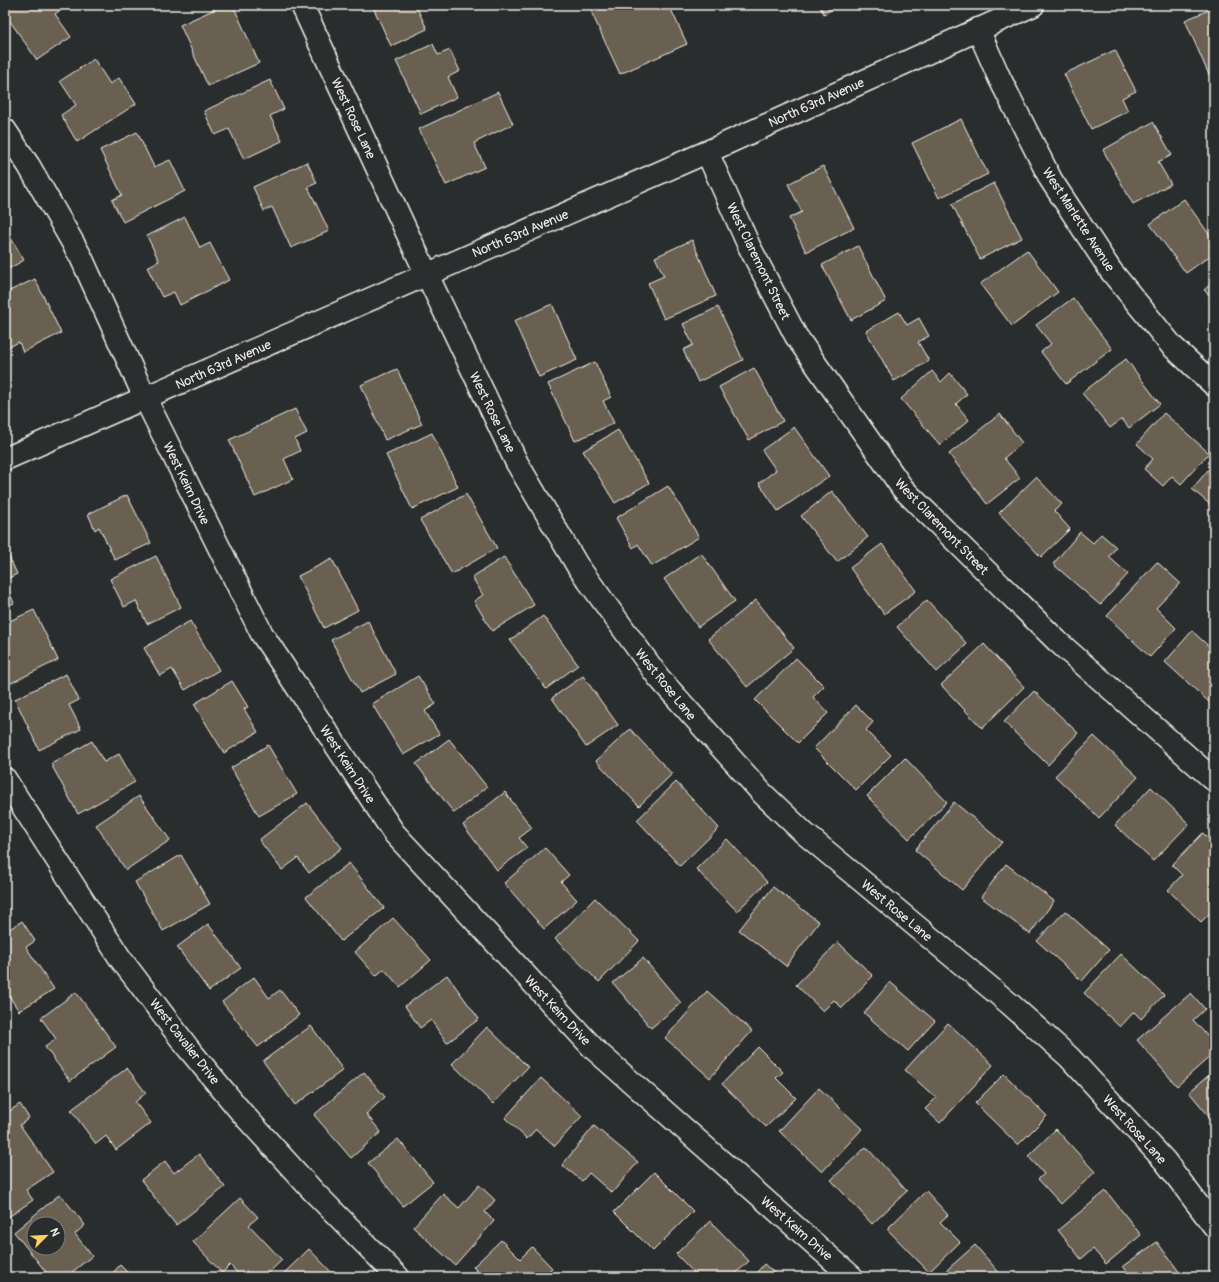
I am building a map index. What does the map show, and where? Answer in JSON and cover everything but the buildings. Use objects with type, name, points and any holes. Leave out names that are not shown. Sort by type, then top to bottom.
[{"type":"street","name":"West Rose Lane","points":[[302,5],[426,274],[517,463],[578,565],[659,678],[762,794],[804,833],[1010,1004],[1069,1057],[1165,1161],[1214,1226]]},
{"type":"street","name":"North 63rd Avenue","points":[[5,459],[707,152],[1033,5]]},
{"type":"street","name":"West Marlette Avenue","points":[[978,29],[999,77],[1051,180],[1111,271],[1172,346],[1214,385]]},
{"type":"street","name":"West Keim Drive","points":[[5,130],[29,166],[81,257],[145,398],[262,634],[394,833],[594,1049],[852,1277]]},
{"type":"street","name":"West Claremont Street","points":[[707,152],[749,246],[796,336],[903,489],[1057,641],[1214,780]]},
{"type":"street","name":"West Cavalier Drive","points":[[5,779],[120,958],[188,1048],[242,1113],[313,1191],[398,1277]]}]
